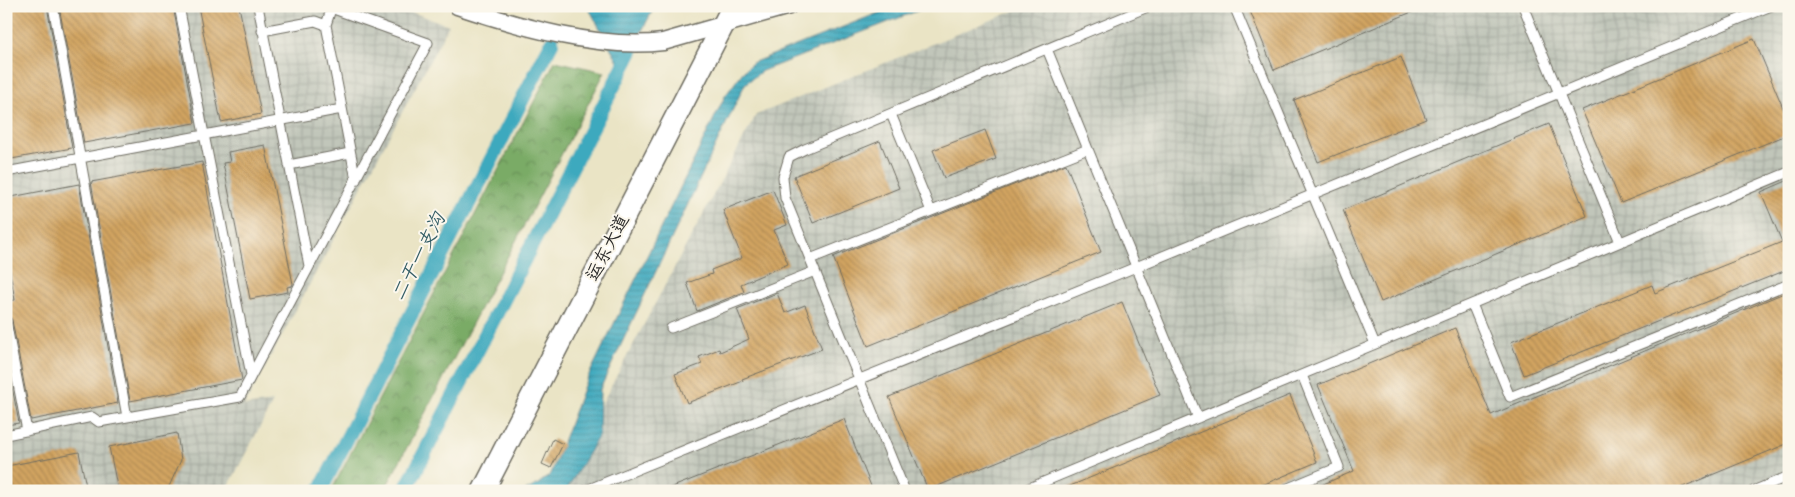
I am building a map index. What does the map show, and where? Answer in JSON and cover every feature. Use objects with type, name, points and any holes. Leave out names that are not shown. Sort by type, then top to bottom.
[{"type":"street","points":[[457,6],[494,18],[543,30],[596,41],[623,43],[663,42],[789,6]]},
{"type":"street","name":"运东大道","points":[[483,491],[733,6]]},
{"type":"lane","points":[[53,6],[127,417]]},
{"type":"lane","points":[[179,6],[251,375]]},
{"type":"lane","points":[[258,6],[309,266]]},
{"type":"lane","points":[[905,491],[785,198],[783,177],[789,157],[1150,6]]},
{"type":"lane","points":[[1234,6],[1376,344]]},
{"type":"lane","points":[[1523,6],[1620,242]]},
{"type":"lane","points":[[584,491],[860,380],[1770,6]]},
{"type":"lane","points":[[6,435],[92,417],[98,422],[240,397],[356,180],[428,43],[331,7],[326,25],[356,180]]},
{"type":"lane","points":[[262,31],[314,21],[326,25]]},
{"type":"lane","points":[[1047,49],[1198,418]]},
{"type":"lane","points":[[6,172],[342,109]]},
{"type":"lane","points":[[891,114],[931,211]]},
{"type":"lane","points":[[810,259],[1088,149]]},
{"type":"lane","points":[[289,165],[350,153]]},
{"type":"lane","points":[[1022,491],[1789,172]]},
{"type":"lane","points":[[671,328],[815,271]]},
{"type":"lane","points":[[1472,304],[1510,397],[1789,284]]},
{"type":"lane","points":[[6,321],[27,431]]},
{"type":"lane","points":[[1281,491],[1339,467],[1302,375]]},
{"type":"lane","points":[[1753,491],[1789,476]]},
{"type":"shaded area","points":[[6,6],[393,6],[449,25],[244,406],[273,402],[226,491],[6,491]]},
{"type":"shaded area","points":[[1026,6],[1789,6],[1789,491],[555,491],[756,115]]},
{"type":"green space","points":[[555,61],[605,72],[384,491],[331,491]]},
{"type":"water","points":[[587,6],[655,6],[622,69],[592,14]]},
{"type":"water","points":[[896,6],[930,6],[762,71],[745,84],[600,389],[599,435],[566,491],[525,491],[551,474],[585,383],[725,96],[743,72],[752,63]]},
{"type":"building","points":[[6,6],[47,6],[72,148],[6,160]]},
{"type":"building","points":[[59,6],[173,6],[195,123],[84,143]]},
{"type":"building","points":[[198,6],[239,6],[261,114],[221,122]]},
{"type":"building","points":[[1248,6],[1426,6],[1274,70]]},
{"type":"building","points":[[1754,39],[1789,122],[1789,134],[1621,203],[1582,110]]},
{"type":"building","points":[[1401,57],[1426,119],[1318,162],[1294,100]]},
{"type":"building","points":[[1549,124],[1587,216],[1381,302],[1343,210]]},
{"type":"building","points":[[985,130],[996,159],[944,178],[933,150]]},
{"type":"building","points":[[880,141],[899,188],[813,223],[794,176]]},
{"type":"building","points":[[265,145],[293,284],[287,287],[288,292],[250,299],[223,163],[230,162],[228,152]]},
{"type":"building","points":[[202,162],[242,380],[130,401],[91,182]]},
{"type":"building","points":[[1066,164],[1101,252],[868,346],[833,257]]},
{"type":"building","points":[[1789,180],[1789,269],[1524,375],[1511,342],[1652,285],[1655,293],[1782,242],[1761,192]]},
{"type":"building","points":[[79,184],[118,403],[31,420],[12,320],[6,315],[6,301],[15,300],[6,251],[6,198]]},
{"type":"building","points":[[773,190],[787,225],[774,230],[788,264],[741,284],[744,292],[697,311],[687,283],[712,274],[711,270],[742,258],[723,210]]},
{"type":"building","points":[[1789,291],[1789,443],[1673,491],[1307,491],[1354,471],[1318,385],[1455,328],[1491,415]]},
{"type":"building","points":[[777,293],[785,313],[805,305],[822,349],[742,379],[743,381],[687,403],[675,374],[702,364],[699,357],[719,349],[720,352],[749,339],[737,309]]},
{"type":"building","points":[[1122,302],[1160,395],[928,490],[889,397]]},
{"type":"building","points":[[6,356],[19,423],[6,425]]},
{"type":"building","points":[[1290,395],[1317,462],[1248,491],[1058,491]]},
{"type":"building","points":[[844,419],[873,491],[665,491],[665,490]]},
{"type":"building","points":[[177,433],[181,460],[167,491],[118,491],[109,447]]},
{"type":"building","points":[[553,439],[563,444],[551,468],[542,464]]},
{"type":"building","points":[[79,452],[87,491],[11,491],[7,466]]},
{"type":"waterway","name":"二干一支沟","points":[[320,491],[552,42]]},
{"type":"waterway","points":[[405,491],[631,52]]}]
